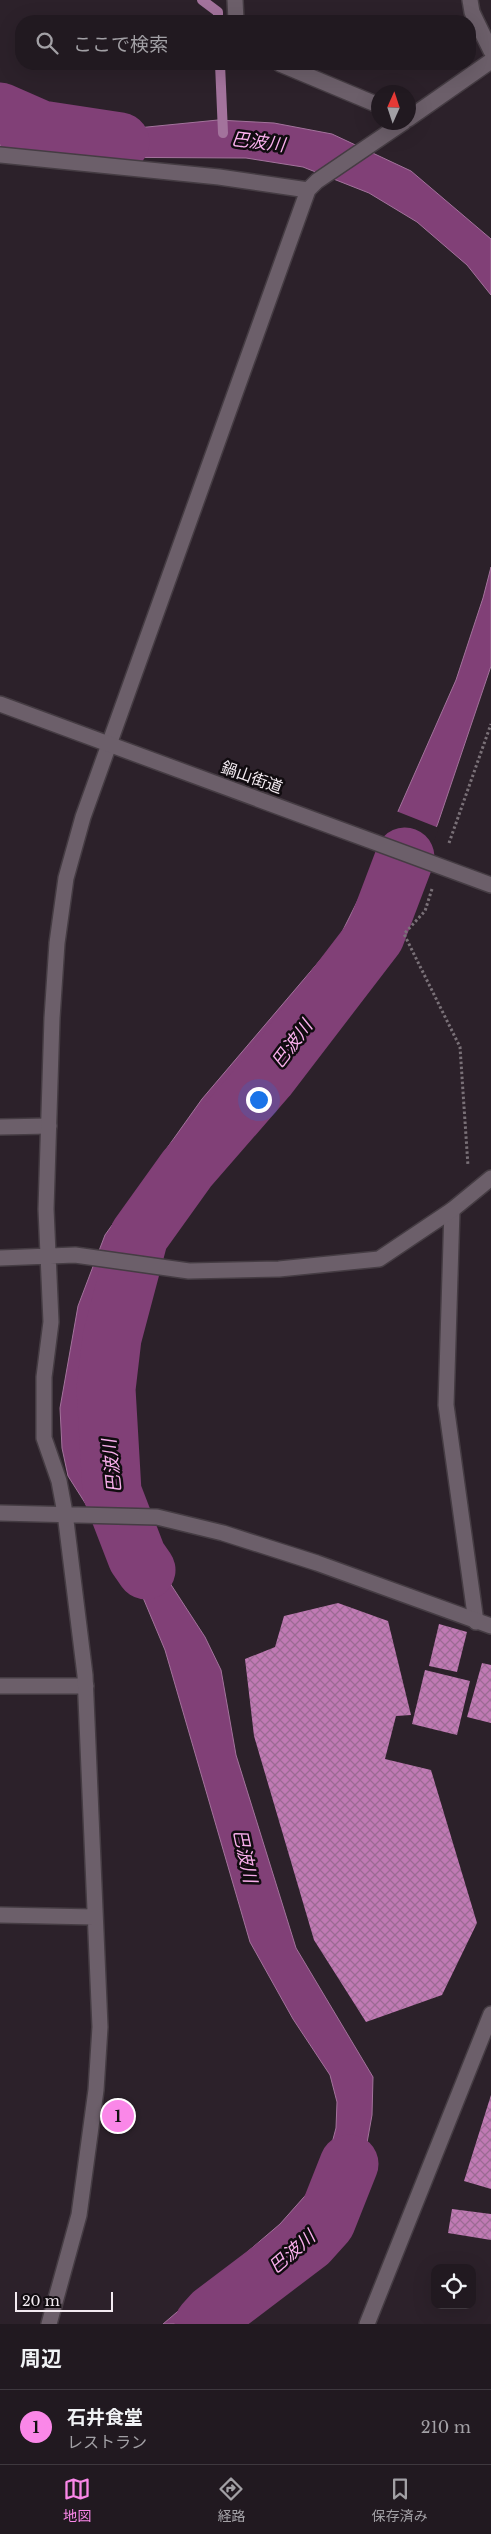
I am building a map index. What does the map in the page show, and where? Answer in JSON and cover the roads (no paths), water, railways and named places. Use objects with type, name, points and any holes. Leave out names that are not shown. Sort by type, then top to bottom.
[{"type":"street","points":[[235,0],[236,15]]},
{"type":"street","points":[[470,0],[473,15]]},
{"type":"street","points":[[476,20],[491,51]]},
{"type":"street","points":[[416,113],[491,61]]},
{"type":"street","points":[[294,70],[371,102]]},
{"type":"street","points":[[49,2324],[79,2215],[96,2090],[100,2027],[86,1686],[66,1513],[59,1481],[44,1438],[44,1377],[52,1322],[46,1209],[52,1018],[57,943],[66,878],[83,817],[312,186],[393,130]]},
{"type":"street","points":[[0,155],[312,186]]},
{"type":"street","name":"鍋山街道","points":[[0,704],[491,886]]},
{"type":"street","points":[[0,1127],[50,1126]]},
{"type":"street","points":[[0,1258],[75,1255],[189,1271],[279,1269],[379,1259],[452,1210],[491,1178]]},
{"type":"street","points":[[452,1210],[446,1405],[476,1622]]},
{"type":"street","points":[[0,1513],[66,1513],[91,1516],[157,1517],[223,1533],[308,1560],[491,1626]]},
{"type":"street","points":[[0,1686],[86,1686]]},
{"type":"street","points":[[0,1915],[94,1916]]},
{"type":"street","points":[[367,2324],[491,2014]]},
{"type":"water","points":[[0,118],[29,129],[117,130],[218,120],[274,123],[332,134],[411,171],[491,239],[491,295],[467,265],[417,222],[369,193],[303,167],[246,158],[63,157],[0,148]]},
{"type":"water","points":[[491,567],[491,666],[438,823],[404,909],[373,936],[330,996],[251,1097],[231,1113],[134,1245],[112,1292],[92,1388],[89,1447],[99,1474],[205,1637],[221,1670],[236,1755],[296,1948],[373,2077],[372,2115],[363,2165],[343,2207],[320,2231],[213,2311],[201,2324],[163,2324],[280,2224],[312,2188],[327,2162],[336,2128],[337,2102],[330,2075],[293,2019],[250,1942],[165,1650],[139,1588],[68,1476],[62,1448],[60,1408],[78,1306],[105,1235],[202,1099],[339,938],[365,886],[456,680],[483,598]]},
{"type":"waterway","points":[[202,0],[218,12],[218,15]]},
{"type":"waterway","points":[[220,70],[223,133]]},
{"type":"waterway","name":"巴波川","points":[[0,112],[41,130],[120,142]]},
{"type":"waterway","name":"巴波川","points":[[146,1570],[137,1557],[112,1492],[106,1389],[112,1338],[139,1236],[187,1169],[267,1077],[375,936],[405,857]]},
{"type":"waterway","name":"巴波川","points":[[204,2324],[213,2314],[308,2242],[326,2222],[349,2164]]},
{"type":"place","name":"石井食堂","points":[[118,2116]]}]
